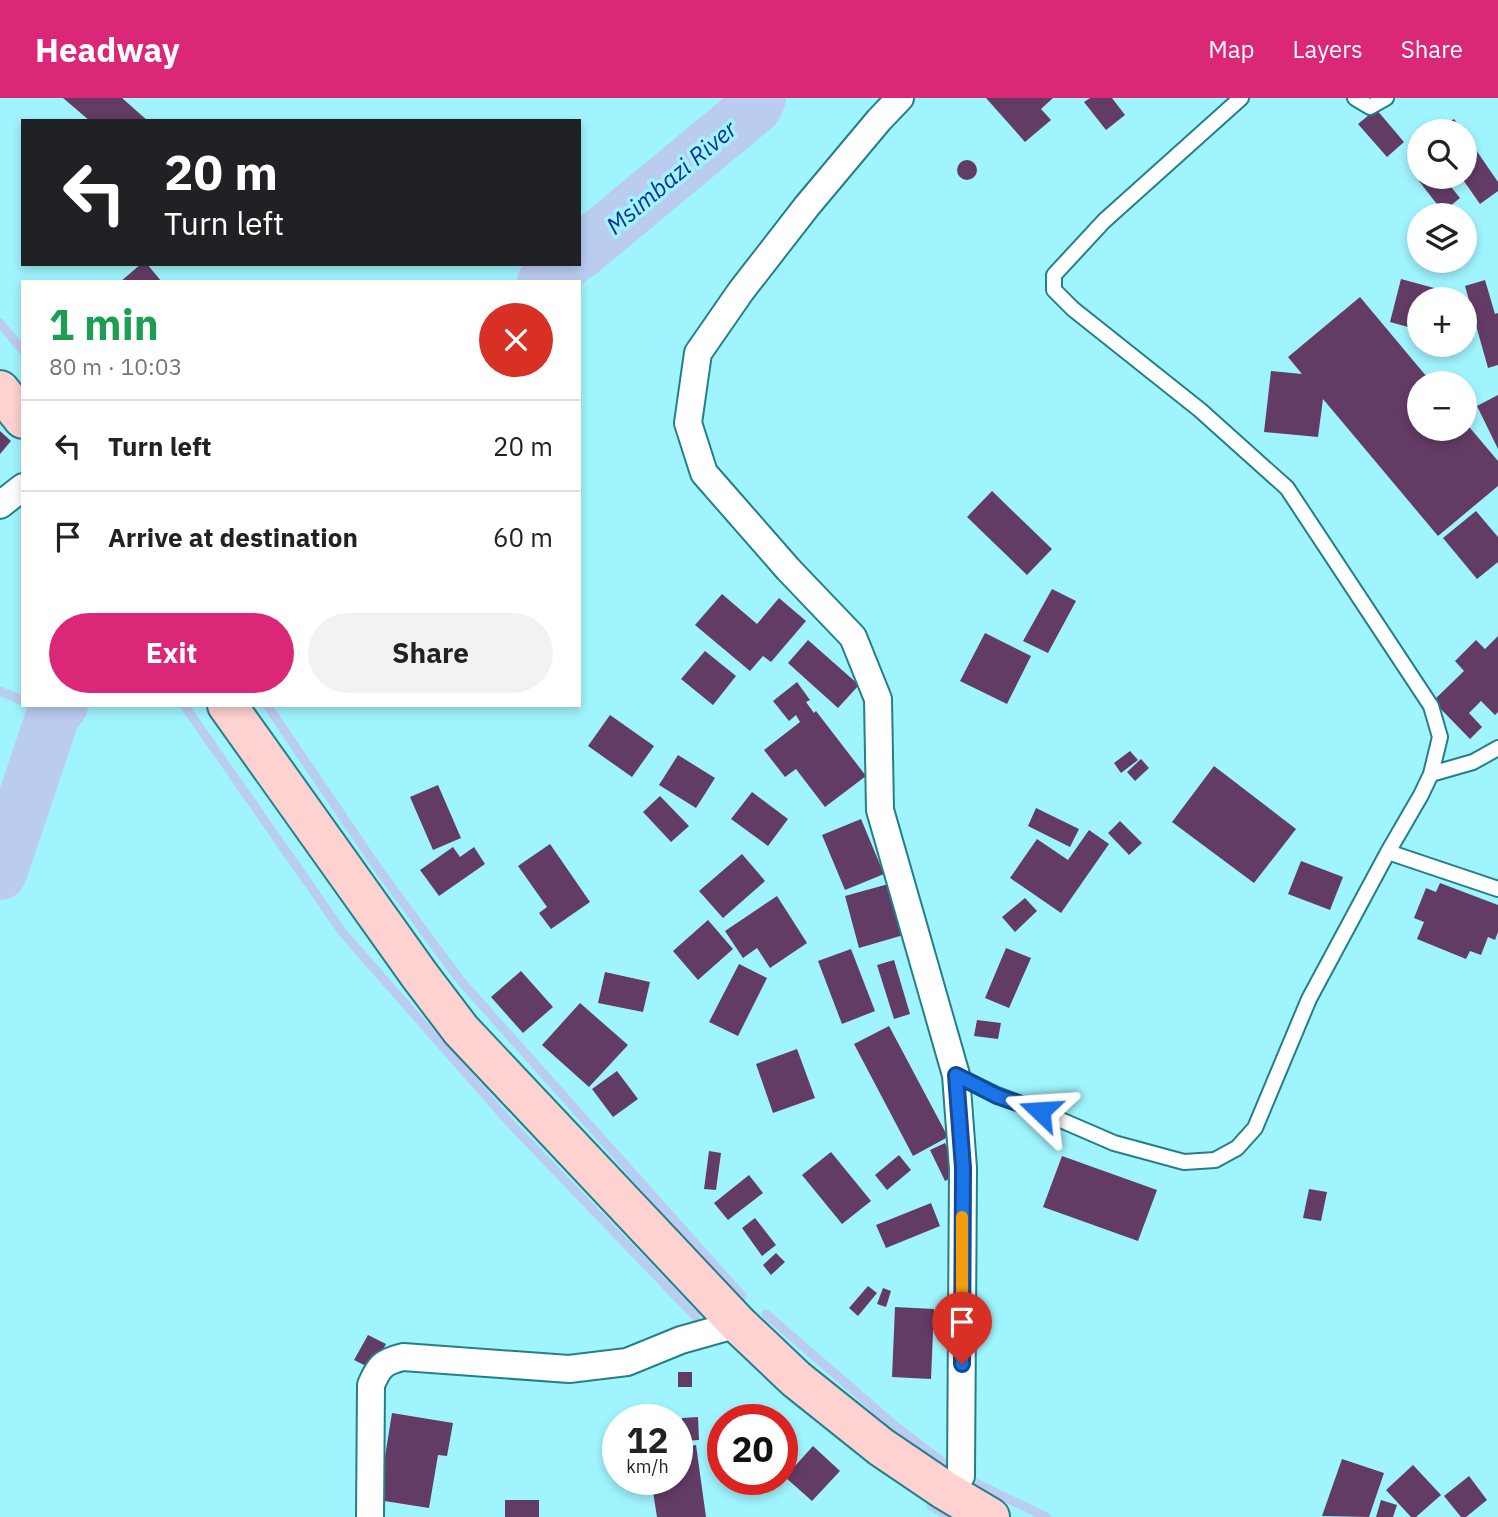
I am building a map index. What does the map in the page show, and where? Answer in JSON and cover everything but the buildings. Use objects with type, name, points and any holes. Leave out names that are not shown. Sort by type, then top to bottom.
[{"type":"main road","points":[[0,390],[21,416]]},
{"type":"main road","points":[[228,707],[461,1030],[738,1324],[796,1379],[881,1447],[990,1517]]},
{"type":"street","points":[[900,98],[807,206],[741,291],[698,353],[688,423],[704,473],[788,569],[853,637],[878,699],[880,810],[956,1075],[963,1168],[961,1476],[946,1491]]},
{"type":"street","points":[[0,505],[21,489]]},
{"type":"street","points":[[370,1517],[371,1385],[377,1370],[388,1361],[403,1357],[569,1369],[627,1362],[681,1340],[738,1324]]},
{"type":"lane","points":[[956,1075],[997,1096],[1040,1111],[1114,1143],[1184,1162],[1216,1160],[1237,1148],[1255,1128],[1309,999],[1431,774],[1440,737],[1431,706],[1287,488],[1200,410],[1073,309],[1054,290],[1054,275],[1104,221],[1241,98]]},
{"type":"lane","points":[[1355,98],[1370,107],[1386,98]]},
{"type":"lane","points":[[1431,774],[1473,762],[1498,748]]},
{"type":"lane","points":[[1388,852],[1498,889]]},
{"type":"waterway","name":"Msimbazi River","points":[[581,251],[755,107],[759,98]]},
{"type":"waterway","name":"Msimbazi River","points":[[546,280],[563,266]]},
{"type":"waterway","points":[[0,323],[21,349]]},
{"type":"waterway","points":[[0,691],[21,700]]},
{"type":"waterway","points":[[36,707],[53,715]]},
{"type":"waterway","name":"Msimbazi River","points":[[0,873],[53,715],[59,707]]},
{"type":"waterway","points":[[185,707],[343,933],[509,1122],[696,1317]]},
{"type":"waterway","points":[[268,707],[379,870],[460,980],[742,1296]]},
{"type":"waterway","points":[[766,1314],[894,1425],[961,1476],[1046,1517]]},
{"type":"waterway","points":[[931,1506],[950,1517]]},
{"type":"slow traffic","points":[[962,1217],[962,1293]]},
{"type":"route","points":[[962,1364],[963,1168],[956,1075],[997,1096],[1040,1111]]}]
